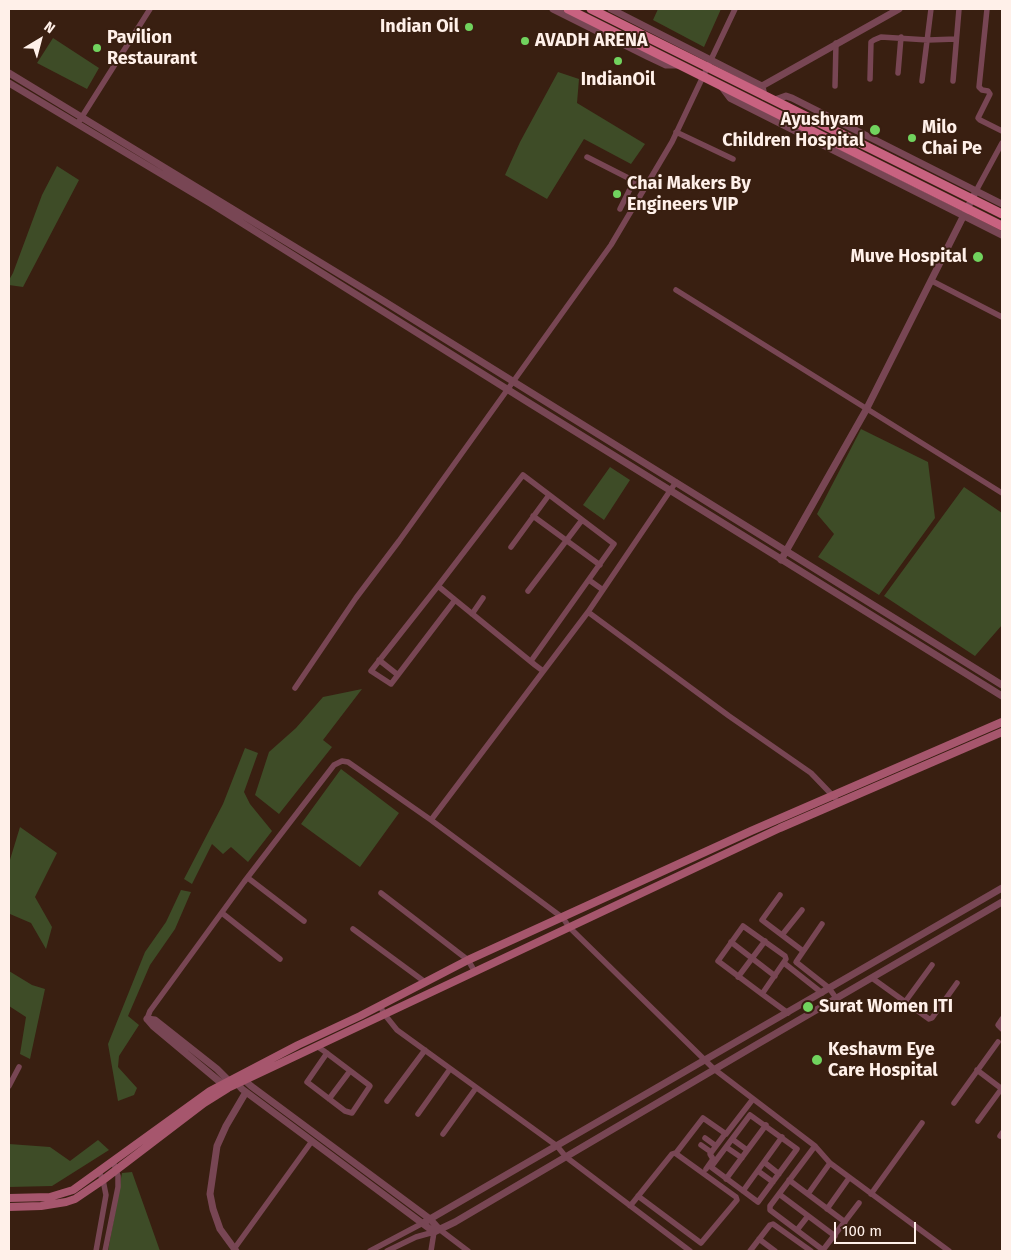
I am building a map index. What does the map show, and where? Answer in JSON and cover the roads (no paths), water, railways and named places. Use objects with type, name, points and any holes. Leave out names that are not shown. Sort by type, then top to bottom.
[{"type":"main road","points":[[568,9],[721,85],[966,212],[1002,226]]},
{"type":"main road","points":[[591,9],[709,63],[763,91],[775,100],[974,194],[1002,214]]},
{"type":"main road","points":[[9,1207],[41,1206],[66,1202],[84,1194],[233,1082],[425,982],[468,960],[832,795],[1002,722]]},
{"type":"main road","points":[[9,1198],[60,1195],[73,1190],[210,1091],[318,1047],[780,828],[1002,732]]},
{"type":"street","points":[[80,120],[150,9]]},
{"type":"street","points":[[553,9],[666,65],[680,65]]},
{"type":"street","points":[[611,9],[709,63]]},
{"type":"street","points":[[295,688],[356,598],[400,541],[603,256],[646,187],[676,132],[735,9]]},
{"type":"street","points":[[763,91],[836,43],[899,9]]},
{"type":"street","points":[[922,81],[931,9]]},
{"type":"street","points":[[952,81],[959,9]]},
{"type":"street","points":[[987,9],[979,87],[990,94],[978,118],[1002,131]]},
{"type":"street","points":[[870,79],[871,42],[881,37],[928,40],[956,39]]},
{"type":"street","points":[[898,73],[901,38]]},
{"type":"street","points":[[835,86],[836,43]]},
{"type":"street","points":[[9,73],[210,203],[508,390],[1002,696]]},
{"type":"street","points":[[9,83],[80,120],[215,197],[1002,685]]},
{"type":"street","points":[[676,132],[733,159]]},
{"type":"street","points":[[781,560],[866,410],[974,194],[1002,143]]},
{"type":"street","points":[[587,157],[646,187]]},
{"type":"street","points":[[620,209],[634,181]]},
{"type":"street","points":[[974,194],[1002,204]]},
{"type":"street","points":[[966,212],[1002,234]]},
{"type":"street","points":[[932,281],[1002,316]]},
{"type":"street","points":[[676,290],[1002,493]]},
{"type":"street","points":[[455,600],[391,684],[371,671],[523,475],[614,544],[531,661]]},
{"type":"street","points":[[431,820],[588,612],[676,482]]},
{"type":"street","points":[[511,547],[549,495]]},
{"type":"street","points":[[534,516],[600,564]]},
{"type":"street","points":[[528,591],[582,520]]},
{"type":"street","points":[[589,580],[603,590]]},
{"type":"street","points":[[438,586],[543,671]]},
{"type":"street","points":[[472,614],[483,598]]},
{"type":"street","points":[[588,612],[811,774],[839,803]]},
{"type":"street","points":[[379,660],[398,675]]},
{"type":"street","points":[[431,1251],[437,1231],[430,1219],[153,1026],[147,1019],[150,1011],[248,878],[338,762],[348,762],[431,820],[563,918],[569,927],[714,1069],[815,1146],[830,1163],[950,1251]]},
{"type":"street","points":[[248,878],[304,920]]},
{"type":"street","points":[[370,1251],[430,1219],[1002,888]]},
{"type":"street","points":[[381,893],[468,960],[475,972]]},
{"type":"street","points":[[780,895],[762,920],[803,951]]},
{"type":"street","points":[[387,1251],[416,1237],[437,1231],[455,1222],[1002,902]]},
{"type":"street","points":[[782,935],[802,910]]},
{"type":"street","points":[[222,913],[280,959]]},
{"type":"street","points":[[822,924],[796,962],[829,988],[836,998]]},
{"type":"street","points":[[762,994],[786,959],[785,956],[743,926],[718,961],[738,977],[788,1013]]},
{"type":"street","points":[[352,929],[425,982]]},
{"type":"street","points":[[738,977],[765,941]]},
{"type":"street","points":[[731,942],[775,976]]},
{"type":"street","points":[[784,963],[822,993]]},
{"type":"street","points":[[906,1002],[932,965]]},
{"type":"street","points":[[872,978],[931,1019],[957,982]]},
{"type":"street","points":[[380,1006],[397,1030],[557,1146],[566,1157],[690,1251]]},
{"type":"street","points":[[1002,1019],[998,1025],[1002,1028]]},
{"type":"street","points":[[750,1034],[756,1045]]},
{"type":"street","points":[[954,1103],[998,1042]]},
{"type":"street","points":[[318,1047],[326,1053],[350,1071],[370,1087],[352,1113],[345,1111],[308,1084],[307,1081],[326,1053]]},
{"type":"street","points":[[387,1101],[424,1050]]},
{"type":"street","points":[[9,1086],[19,1067]]},
{"type":"street","points":[[418,1114],[450,1070]]},
{"type":"street","points":[[977,1070],[1002,1089],[978,1121]]},
{"type":"street","points":[[329,1099],[350,1071]]},
{"type":"street","points":[[233,1082],[423,1223],[468,1251]]},
{"type":"street","points":[[443,1134],[476,1088]]},
{"type":"street","points":[[246,1092],[226,1126],[217,1146],[210,1194],[220,1229],[235,1250],[312,1140]]},
{"type":"street","points":[[706,1169],[713,1159],[710,1156],[711,1152],[725,1134],[728,1133],[752,1099]]},
{"type":"street","points":[[750,1115],[782,1137],[797,1150],[758,1202],[711,1167],[750,1115]]},
{"type":"street","points":[[630,1206],[672,1154],[676,1153],[703,1118],[725,1134]]},
{"type":"street","points":[[726,1179],[747,1150],[781,1121]]},
{"type":"street","points":[[871,1194],[922,1122]]},
{"type":"street","points":[[743,1192],[782,1137]]},
{"type":"street","points":[[705,1138],[716,1146]]},
{"type":"street","points":[[732,1139],[747,1150]]},
{"type":"street","points":[[701,1145],[711,1152]]},
{"type":"street","points":[[815,1146],[769,1208],[823,1250],[859,1203]]},
{"type":"street","points":[[726,1147],[742,1158]]},
{"type":"street","points":[[638,1196],[702,1243],[737,1200],[736,1197],[676,1153]]},
{"type":"street","points":[[105,1251],[118,1187],[113,1162]]},
{"type":"street","points":[[764,1162],[779,1174]]},
{"type":"street","points":[[808,1194],[830,1163]]},
{"type":"street","points":[[758,1171],[773,1182]]},
{"type":"street","points":[[96,1251],[106,1195],[99,1172]]},
{"type":"street","points":[[827,1208],[850,1178]]},
{"type":"street","points":[[789,1180],[845,1222]]},
{"type":"street","points":[[779,1194],[835,1236]]},
{"type":"street","points":[[797,1230],[808,1216]]},
{"type":"street","points":[[661,1229],[669,1219]]},
{"type":"street","points":[[667,1234],[675,1224]]},
{"type":"street","points":[[750,1251],[770,1225],[773,1224],[811,1251]]},
{"type":"street","points":[[759,1239],[775,1251]]},
{"type":"place","name":"Indian Oil","points":[[469,27]]},
{"type":"place","name":"AVADH ARENA","points":[[525,41]]},
{"type":"place","name":"Pavilion Restaurant","points":[[97,48]]},
{"type":"place","name":"IndianOil","points":[[618,61]]},
{"type":"place","name":"Ayushyam Children Hospital","points":[[875,130]]},
{"type":"place","name":"Milo Chai Pe","points":[[912,138]]},
{"type":"place","name":"Chai Makers By Engineers VIP","points":[[617,194]]},
{"type":"place","name":"Muve Hospital","points":[[978,257]]},
{"type":"place","name":"Surat Women ITI","points":[[808,1007]]},
{"type":"place","name":"Keshavm Eye Care Hospital","points":[[817,1060]]}]
